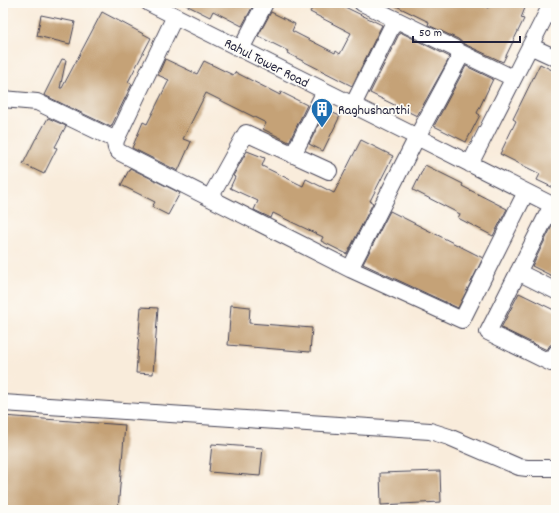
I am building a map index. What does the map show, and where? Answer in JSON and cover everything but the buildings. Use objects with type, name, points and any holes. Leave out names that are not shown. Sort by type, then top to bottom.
[{"type":"street","name":"Rahul Tower Road","points":[[149,3],[554,206]]},
{"type":"street","points":[[241,49],[265,3]]},
{"type":"street","points":[[362,3],[513,78]]},
{"type":"street","points":[[470,164],[552,3]]},
{"type":"street","points":[[175,16],[116,140],[115,147],[119,152],[350,269],[462,320],[526,192]]},
{"type":"street","points":[[353,105],[396,20]]},
{"type":"street","points":[[530,46],[556,58]]},
{"type":"street","points":[[350,269],[417,137],[459,59],[459,52]]},
{"type":"street","points":[[293,155],[325,91]]},
{"type":"street","points":[[3,99],[37,102],[116,140]]},
{"type":"street","points":[[210,198],[246,133],[329,170]]},
{"type":"street","points":[[554,206],[550,225],[518,272],[488,332],[551,363],[556,353]]},
{"type":"street","points":[[518,272],[556,292]]},
{"type":"street","points":[[3,403],[430,431],[519,467],[556,468]]},
{"type":"place","name":"Raghushanthi","points":[[322,128]]}]
